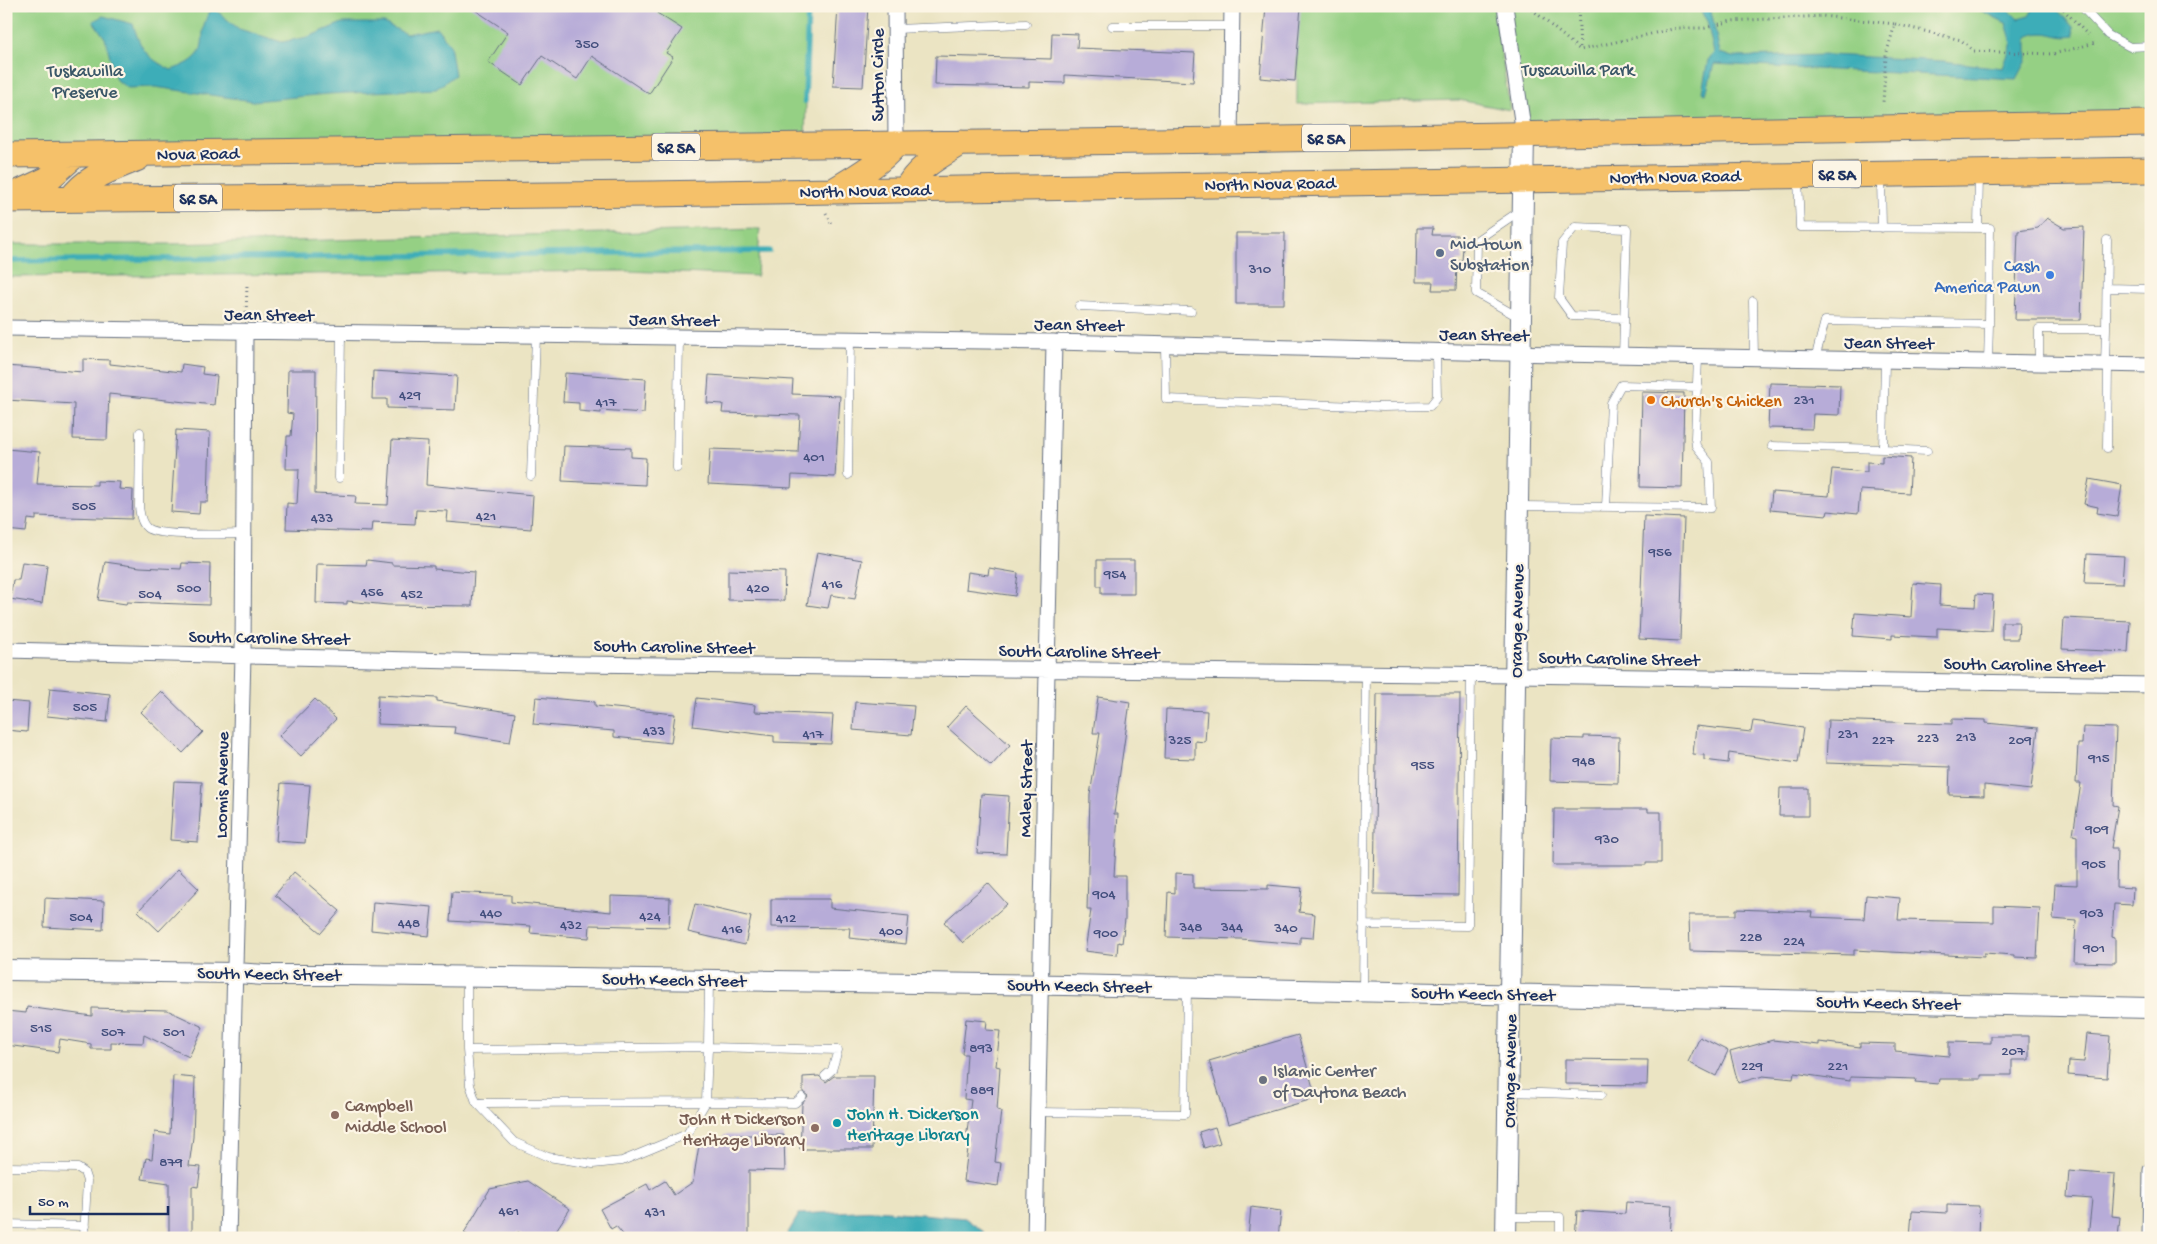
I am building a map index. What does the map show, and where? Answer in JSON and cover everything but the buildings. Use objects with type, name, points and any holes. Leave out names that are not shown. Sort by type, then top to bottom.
[{"type":"main road","name":"SR 5A","points":[[896,144],[2151,124]]},
{"type":"main road","name":"Nova Road","points":[[6,156],[896,144]]},
{"type":"main road","points":[[833,191],[885,157],[896,144]]},
{"type":"main road","points":[[906,190],[912,177],[923,167],[961,144]]},
{"type":"main road","points":[[6,199],[48,179],[75,154]]},
{"type":"main road","points":[[71,199],[79,188],[90,179],[147,154]]},
{"type":"main road","name":"North Nova Road","points":[[71,199],[906,190],[1798,174],[2151,170]]},
{"type":"main road","name":"SR 5A","points":[[6,199],[71,199]]},
{"type":"street","name":"Sutton Circle","points":[[895,6],[896,144]]},
{"type":"street","points":[[1230,140],[1232,6]]},
{"type":"street","name":"Orange Avenue","points":[[1504,6],[1524,134],[1506,1238]]},
{"type":"street","name":"Jean Street","points":[[6,328],[341,334],[1054,342],[1520,354],[2151,365]]},
{"type":"street","name":"Loomis Avenue","points":[[228,1238],[243,655],[245,332]]},
{"type":"street","name":"Maley Street","points":[[1035,1238],[1054,342]]},
{"type":"street","name":"South Caroline Street","points":[[6,650],[578,664],[1471,674],[2151,685]]},
{"type":"street","name":"South Keech Street","points":[[6,970],[235,973],[265,976],[468,976],[1039,984],[2151,1008]]},
{"type":"street","points":[[2150,1238],[2151,1170]]},
{"type":"lane","points":[[2081,6],[2108,35],[2130,47],[2151,46]]},
{"type":"lane","points":[[895,28],[1026,24]]},
{"type":"lane","points":[[1112,26],[1232,26]]},
{"type":"lane","points":[[1978,172],[1978,228]]},
{"type":"lane","points":[[1798,174],[1800,227],[1990,228],[1988,362]]},
{"type":"lane","points":[[1881,174],[1882,228]]},
{"type":"lane","points":[[1521,319],[1476,293],[1477,240],[1522,209]]},
{"type":"lane","points":[[1623,356],[1627,229],[1575,227],[1562,243],[1559,298],[1572,316],[1624,318]]},
{"type":"lane","points":[[2107,240],[2107,448]]},
{"type":"lane","points":[[2106,288],[2151,289]]},
{"type":"lane","points":[[1753,301],[1754,358]]},
{"type":"lane","points":[[1079,306],[1191,311]]},
{"type":"lane","points":[[1814,359],[1825,321],[1989,324]]},
{"type":"lane","points":[[2039,363],[2039,329],[2106,329]]},
{"type":"lane","points":[[339,478],[341,334]]},
{"type":"lane","points":[[531,476],[536,336]]},
{"type":"lane","points":[[677,468],[679,338]]},
{"type":"lane","points":[[848,475],[850,339]]},
{"type":"lane","points":[[1165,345],[1166,399],[1383,407],[1430,406],[1437,397],[1436,352]]},
{"type":"lane","points":[[1518,506],[1711,508],[1709,462],[1696,446],[1695,438],[1698,357]]},
{"type":"lane","points":[[1883,449],[1885,360]]},
{"type":"lane","points":[[1606,507],[1611,403],[1621,385],[1698,387]]},
{"type":"lane","points":[[140,432],[139,507],[141,518],[147,528],[160,533],[244,534]]},
{"type":"lane","points":[[1772,446],[1927,451]]},
{"type":"lane","points":[[1363,991],[1366,673]]},
{"type":"lane","points":[[1364,925],[1468,926],[1471,674]]},
{"type":"lane","points":[[468,976],[467,1050],[470,1085],[476,1102],[514,1142],[548,1157],[593,1164],[622,1161],[687,1134],[706,1102],[709,980]]},
{"type":"lane","points":[[1037,1112],[1185,1114],[1187,987]]},
{"type":"lane","points":[[467,1050],[708,1047],[838,1050],[832,1070],[825,1076]]},
{"type":"lane","points":[[1508,1092],[1601,1095]]},
{"type":"lane","points":[[476,1102],[795,1103],[802,1097]]},
{"type":"lane","points":[[6,1167],[78,1168],[84,1172],[87,1181],[84,1238]]},
{"type":"lane","points":[[1506,1217],[1560,1217],[1560,1238]]},
{"type":"lane","points":[[6,1224],[85,1226]]},
{"type":"path","points":[[1528,6],[1580,50]]},
{"type":"path","points":[[1578,6],[1580,50]]},
{"type":"path","points":[[1580,50],[1678,28],[1705,28],[1720,23],[1822,16],[1895,24],[1961,40],[1974,51],[2054,54],[2096,43]]},
{"type":"path","points":[[1883,102],[1886,55],[1895,24]]},
{"type":"path","points":[[245,332],[247,284]]},
{"type":"green space","name":"Tuskawilla Preserve","points":[[6,6],[808,6],[805,145],[6,156]]},
{"type":"green space","points":[[1297,6],[1494,6],[1510,110],[1459,100],[1297,104]]},
{"type":"green space","name":"Tuscawilla Park","points":[[1505,6],[2151,6],[2151,124],[1524,134]]},
{"type":"green space","points":[[760,229],[757,276],[627,271],[6,277],[6,244],[171,244]]},
{"type":"water","points":[[1697,6],[1710,6],[1720,53],[1732,57],[1830,55],[1943,61],[2003,68],[2012,43],[2006,23],[1980,10],[1980,6],[2005,6],[2018,19],[2029,16],[2035,6],[2054,6],[2073,27],[2074,36],[2067,37],[2041,33],[2027,37],[2027,60],[2017,79],[1714,64],[1706,94],[1702,92],[1708,60],[1714,53],[1707,21]]},
{"type":"water","points":[[213,8],[239,29],[282,42],[308,37],[342,23],[384,23],[406,34],[437,28],[450,45],[455,75],[436,89],[328,94],[253,101],[155,87],[128,88],[116,80],[105,38],[93,21],[103,16],[133,24],[142,47],[150,57],[171,70],[186,64],[200,50],[204,27]]},
{"type":"water","points":[[876,1210],[965,1218],[984,1232],[984,1238],[785,1238],[799,1214]]},
{"type":"waterway","points":[[805,101],[808,6]]},
{"type":"waterway","points":[[6,261],[769,251]]},
{"type":"place","name":"Mid-town Substation","points":[[1440,253]]},
{"type":"place","name":"Cash America Pawn","points":[[2050,275]]},
{"type":"place","name":"Church's Chicken","points":[[1651,400]]},
{"type":"place","name":"Islamic Center of Daytona Beach","points":[[1263,1080]]},
{"type":"place","name":"Campbell Middle School","points":[[335,1115]]},
{"type":"place","name":"John H. Dickerson Heritage Library","points":[[837,1123]]},
{"type":"place","name":"John H Dickerson Heritage Library","points":[[815,1128]]}]
